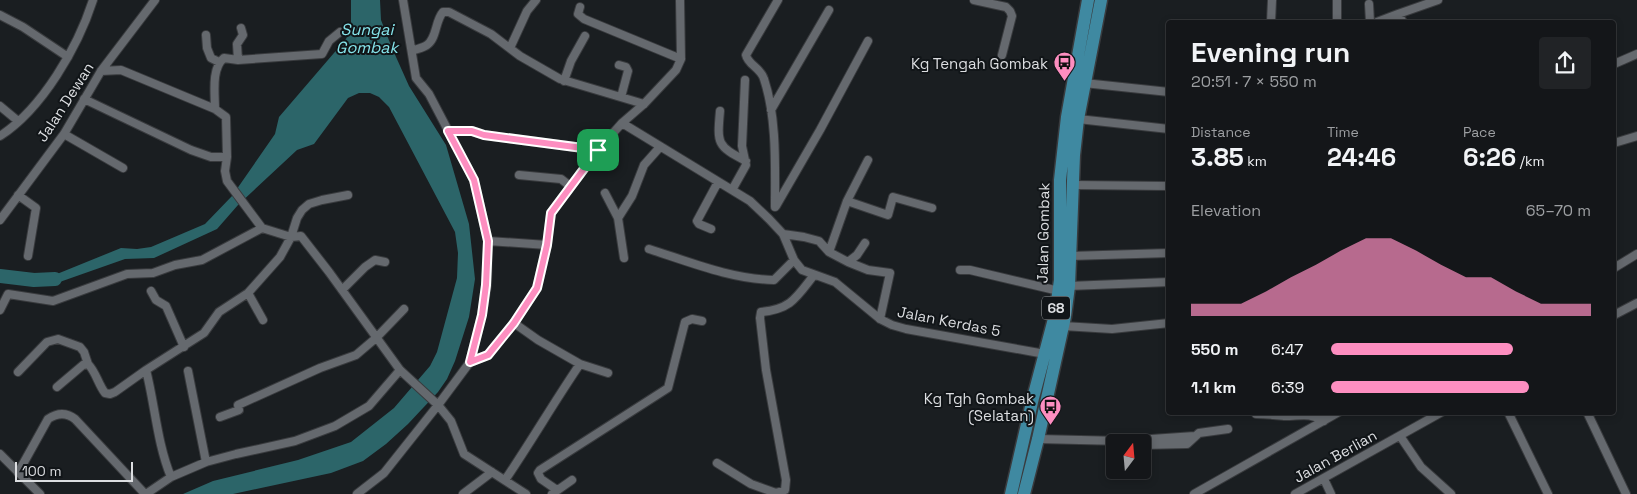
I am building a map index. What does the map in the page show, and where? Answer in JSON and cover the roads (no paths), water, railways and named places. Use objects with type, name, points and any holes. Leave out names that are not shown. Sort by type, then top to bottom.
[{"type":"main road","name":"Jalan Gombak","points":[[1024,494],[1063,326],[1064,288],[1060,280],[1060,180],[1067,117],[1088,0]]},
{"type":"main road","name":"Jalan Gombak","points":[[1011,494],[1045,354],[1064,288],[1070,256],[1072,185],[1078,119],[1101,0]]},
{"type":"street","points":[[0,136],[18,121],[46,91],[68,57],[87,18],[93,0]]},
{"type":"street","name":"Jalan Dewan","points":[[0,220],[64,134],[101,71],[156,0]]},
{"type":"street","points":[[357,494],[384,472],[436,403],[470,362],[482,315],[485,292],[488,241],[474,180],[429,94],[416,78],[403,0]]},
{"type":"street","points":[[510,48],[527,11],[536,0]]},
{"type":"street","points":[[470,362],[488,355],[514,323],[537,288],[547,245],[551,213],[570,186],[622,123],[644,104],[676,70],[681,58],[680,0]]},
{"type":"street","points":[[775,207],[771,110],[762,73],[747,61],[746,55],[778,0]]},
{"type":"street","points":[[974,0],[1006,7],[1010,11],[1012,16],[1002,55]]},
{"type":"street","points":[[1271,20],[1272,0]]},
{"type":"street","points":[[1337,0],[1337,20]]},
{"type":"street","points":[[1383,20],[1438,0]]},
{"type":"street","points":[[1369,4],[1370,20]]},
{"type":"street","points":[[580,7],[578,14],[584,19],[681,58]]},
{"type":"street","points":[[771,110],[829,10]]},
{"type":"street","points":[[412,51],[427,45],[431,41],[440,16],[443,12],[449,12],[492,34],[520,56],[564,81],[644,104]]},
{"type":"street","points":[[1398,14],[1402,20]]},
{"type":"street","points":[[0,15],[23,27],[68,57]]},
{"type":"street","points":[[238,60],[237,44],[243,35],[241,28]]},
{"type":"street","points":[[215,109],[216,70],[219,62],[224,58],[238,60],[322,54],[329,40],[340,32]]},
{"type":"street","points":[[206,35],[211,58],[219,62]]},
{"type":"street","points":[[564,81],[569,66],[585,36]]},
{"type":"street","points":[[769,218],[820,130],[868,41]]},
{"type":"street","points":[[1616,63],[1637,54]]},
{"type":"street","points":[[619,65],[626,67],[628,71],[621,97]]},
{"type":"street","points":[[101,71],[121,70],[215,109],[226,117],[227,157],[225,171],[227,182],[262,228],[291,237],[301,236],[400,370],[436,403],[450,420],[464,454],[526,494]]},
{"type":"street","points":[[732,190],[746,165],[742,146],[745,80]]},
{"type":"street","points":[[1084,83],[1166,92]]},
{"type":"street","points":[[84,99],[199,154],[227,157]]},
{"type":"street","points":[[0,106],[18,121]]},
{"type":"street","points":[[720,111],[718,130],[720,144],[727,151],[746,161]]},
{"type":"street","points":[[1078,119],[1166,129]]},
{"type":"street","name":"Jalan Kerdas 5","points":[[622,123],[750,201],[783,234],[794,260],[802,270],[835,282],[880,319],[906,329],[1045,354]]},
{"type":"street","points":[[448,131],[472,131],[484,135],[598,150]]},
{"type":"street","points":[[64,134],[123,168]]},
{"type":"street","points":[[1616,142],[1637,136]]},
{"type":"street","points":[[618,218],[632,196],[644,165],[660,147]]},
{"type":"street","points":[[829,252],[847,201],[868,160]]},
{"type":"street","points":[[519,176],[561,179],[570,186]]},
{"type":"street","points":[[711,230],[697,221],[718,182]]},
{"type":"street","points":[[1072,185],[1166,186]]},
{"type":"street","points":[[605,193],[618,218],[624,258]]},
{"type":"street","points":[[18,195],[36,208],[28,256]]},
{"type":"street","points":[[18,372],[47,342],[58,339],[80,347],[105,393],[116,392],[146,370],[204,333],[219,312],[248,293],[280,257],[302,210],[309,204],[348,195]]},
{"type":"street","points":[[847,201],[888,215],[893,197],[932,208]]},
{"type":"street","points":[[0,310],[8,294],[53,301],[127,274],[153,273],[175,265],[202,260],[262,228]]},
{"type":"street","points":[[783,234],[819,241],[829,252],[848,262],[868,270],[890,273],[880,319]]},
{"type":"street","points":[[488,241],[547,245]]},
{"type":"street","points":[[848,262],[857,255],[865,243]]},
{"type":"street","points":[[649,248],[723,273],[766,280],[774,280],[794,260]]},
{"type":"street","points":[[1070,256],[1166,253]]},
{"type":"street","points":[[1616,267],[1637,254]]},
{"type":"street","points":[[342,290],[365,267],[375,260],[384,262]]},
{"type":"street","points":[[960,270],[970,270],[1064,288],[1166,282]]},
{"type":"street","points":[[717,463],[751,484],[776,493],[784,490],[786,480],[766,370],[760,318],[761,312],[782,308],[791,303],[814,275]]},
{"type":"street","points":[[152,292],[156,300],[166,306],[184,347]]},
{"type":"street","points":[[248,293],[263,320]]},
{"type":"street","points":[[1616,315],[1637,303]]},
{"type":"street","points":[[220,416],[239,410],[238,406],[320,368],[356,355],[376,338],[404,309]]},
{"type":"street","points":[[572,480],[555,492],[541,479],[538,473],[668,388],[685,322],[692,319],[702,321]]},
{"type":"street","points":[[514,323],[538,340],[580,364],[608,373]]},
{"type":"street","points":[[1063,326],[1112,329],[1166,323]]},
{"type":"street","points":[[57,387],[83,365],[88,364]]},
{"type":"street","points":[[505,480],[580,364]]},
{"type":"street","points":[[146,370],[165,462],[171,477]]},
{"type":"street","points":[[188,370],[206,462]]},
{"type":"street","points":[[18,473],[48,419],[56,414],[67,414],[75,418],[146,494],[171,477],[206,462],[295,441],[335,426],[369,406],[400,370]]},
{"type":"street","points":[[1270,415],[1295,415]]},
{"type":"street","points":[[1310,415],[1324,421]]},
{"type":"street","points":[[1194,494],[1334,415]]},
{"type":"street","name":"Jalan Berlian","points":[[1295,494],[1437,415]]},
{"type":"street","points":[[1509,415],[1548,494]]},
{"type":"street","points":[[1588,415],[1626,494]]},
{"type":"street","points":[[1151,445],[1187,444],[1199,433],[1228,429]]},
{"type":"street","points":[[1151,440],[1195,436]]},
{"type":"street","points":[[1400,436],[1420,467],[1451,494]]},
{"type":"street","points":[[1038,439],[1106,441]]},
{"type":"street","points":[[0,454],[40,494]]},
{"type":"street","points":[[463,494],[492,472]]},
{"type":"street","points":[[1324,479],[1332,494]]},
{"type":"water","name":"Sungai Gombak","points":[[351,0],[380,0],[381,20],[409,86],[446,145],[469,224],[475,279],[469,317],[455,361],[447,379],[438,392],[408,424],[363,461],[331,473],[233,494],[183,494],[213,481],[298,460],[351,442],[394,408],[430,366],[437,352],[457,278],[458,253],[455,232],[389,107],[379,97],[370,93],[359,93],[348,98],[314,144],[297,150],[238,205],[217,229],[154,258],[125,259],[54,284],[36,283],[36,277],[52,276],[121,248],[137,249],[151,247],[205,224],[232,196],[275,134],[279,117],[346,39],[351,27]]},
{"type":"waterway","points":[[0,276],[34,280],[55,279]]},
{"type":"place","name":"Kg Tengah Gombak","points":[[1064,82]]},
{"type":"place","name":"Kg Tgh Gombak (Selatan)","points":[[1050,426]]}]
